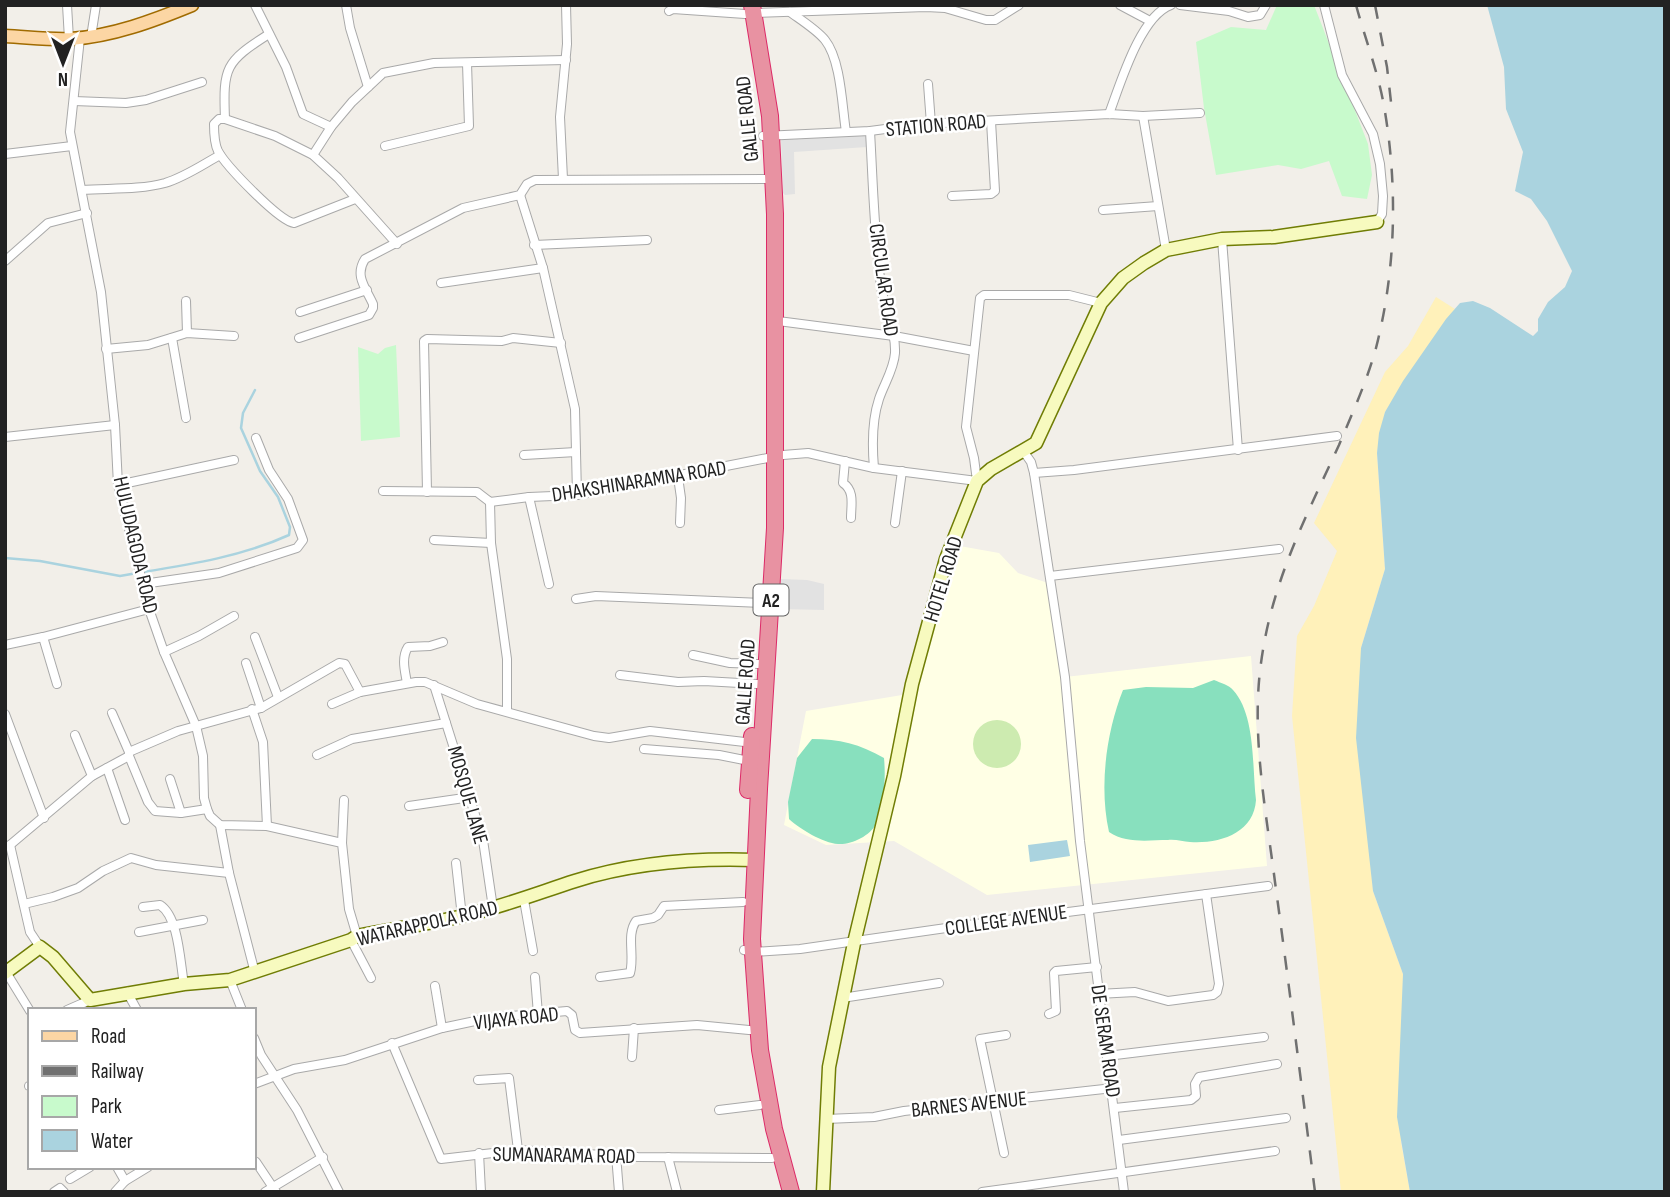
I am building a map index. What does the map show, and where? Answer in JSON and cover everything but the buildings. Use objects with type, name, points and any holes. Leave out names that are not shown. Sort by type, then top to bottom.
[{"type":"highway","name":"GALLE ROAD","points":[[749,9],[775,210],[769,458],[757,684],[757,743],[749,761],[749,1030],[760,1105],[781,1192]]},
{"type":"highway","name":"GALLE ROAD","points":[[767,136],[769,458],[775,528],[750,860],[743,902],[760,1050],[774,1129],[791,1192]]},
{"type":"main road","points":[[5,36],[80,38],[158,19],[191,5]]},
{"type":"street","points":[[67,5],[80,38]]},
{"type":"street","points":[[80,38],[96,5]]},
{"type":"street","points":[[158,19],[159,5]]},
{"type":"street","points":[[255,5],[286,67],[303,114],[331,127]]},
{"type":"street","points":[[346,5],[368,87]]},
{"type":"street","points":[[563,178],[561,117],[566,60],[566,5]]},
{"type":"street","points":[[669,11],[749,9],[790,12],[926,6],[995,20],[1019,5]]},
{"type":"street","points":[[1120,5],[1150,21]]},
{"type":"street","points":[[1110,114],[1139,40],[1150,21],[1171,5]]},
{"type":"street","points":[[1180,5],[1230,8],[1248,17],[1260,15],[1266,5]]},
{"type":"street","points":[[977,481],[991,469],[1033,447],[1101,303],[1123,278],[1166,250],[1222,239],[1274,237],[1377,222],[1382,214],[1383,197],[1380,164],[1373,134],[1342,75],[1324,5]]},
{"type":"street","points":[[790,12],[824,39],[832,52],[846,132]]},
{"type":"street","points":[[225,119],[224,85],[229,69],[239,53],[269,34]]},
{"type":"street","name":"HULUDAGODA ROAD","points":[[80,38],[70,132],[101,292],[115,425],[118,485],[149,609],[164,652],[196,726],[203,755],[204,798],[207,809]]},
{"type":"street","points":[[313,155],[352,102],[383,73],[434,64],[566,60]]},
{"type":"street","points":[[385,146],[469,126],[467,63]]},
{"type":"street","points":[[74,100],[126,103],[145,100],[202,82]]},
{"type":"street","points":[[928,84],[931,124]]},
{"type":"street","name":"STATION ROAD","points":[[767,136],[1110,114],[1143,116],[1200,113]]},
{"type":"street","points":[[1143,116],[1166,250]]},
{"type":"street","points":[[355,199],[294,223],[289,222],[242,181],[220,155],[216,147],[214,124],[219,119],[225,119],[275,136],[313,155],[338,177],[397,244]]},
{"type":"street","points":[[952,196],[991,194],[995,191],[990,121]]},
{"type":"street","name":"CIRCULAR ROAD","points":[[870,131],[877,256],[882,290],[894,336],[892,365],[878,401],[874,468]]},
{"type":"street","points":[[5,154],[72,146]]},
{"type":"street","points":[[82,190],[145,187],[164,183],[184,176],[220,155]]},
{"type":"street","points":[[299,338],[369,315],[373,303],[359,276],[365,259],[463,208],[520,195],[527,184],[535,180],[766,179]]},
{"type":"street","points":[[520,195],[543,268],[575,409],[577,495]]},
{"type":"street","points":[[1102,210],[1158,206]]},
{"type":"street","points":[[5,261],[48,223],[87,213]]},
{"type":"street","points":[[1222,239],[1238,450]]},
{"type":"street","points":[[534,245],[647,240]]},
{"type":"street","points":[[440,283],[543,268]]},
{"type":"street","points":[[300,312],[367,289]]},
{"type":"street","points":[[977,481],[966,427],[980,298],[984,295],[1069,295],[1101,303]]},
{"type":"street","points":[[186,301],[187,333]]},
{"type":"street","points":[[778,321],[894,336],[974,351]]},
{"type":"street","points":[[106,349],[148,345],[187,333],[234,336]]},
{"type":"street","points":[[172,338],[186,418]]},
{"type":"street","points":[[427,492],[424,341],[502,341],[513,338],[561,343]]},
{"type":"street","points":[[5,437],[115,425]]},
{"type":"street","points":[[1034,473],[1336,436]]},
{"type":"street","points":[[143,582],[219,573],[297,548],[303,540],[292,509],[269,470],[256,438]]},
{"type":"street","points":[[524,455],[576,452]]},
{"type":"street","name":"DE SERAM ROAD","points":[[1024,452],[1034,473],[1065,677],[1080,841],[1124,1192]]},
{"type":"street","name":"DHAKSHINARAMNA ROAD","points":[[383,491],[477,492],[490,502],[577,495],[808,453],[874,468],[977,481]]},
{"type":"street","points":[[118,485],[234,460]]},
{"type":"street","points":[[845,461],[842,479],[851,492],[850,518]]},
{"type":"street","points":[[895,523],[902,471]]},
{"type":"street","points":[[678,477],[680,523]]},
{"type":"street","name":"HOTEL ROAD","points":[[823,1192],[829,1067],[842,998],[894,776],[912,684],[946,559],[977,481]]},
{"type":"street","points":[[529,497],[549,584]]},
{"type":"street","points":[[490,502],[491,543],[508,659],[507,711]]},
{"type":"street","points":[[434,540],[491,543]]},
{"type":"street","points":[[1050,576],[1279,550]]},
{"type":"street","points":[[576,598],[596,596],[762,603]]},
{"type":"street","points":[[5,645],[149,609]]},
{"type":"street","points":[[164,652],[200,636],[234,616]]},
{"type":"street","points":[[43,637],[57,684]]},
{"type":"street","points":[[255,637],[275,699]]},
{"type":"street","points":[[407,683],[404,667],[408,648],[443,642]]},
{"type":"street","points":[[693,655],[730,663],[758,664]]},
{"type":"street","points":[[246,663],[263,742],[267,826]]},
{"type":"street","points":[[72,1008],[90,1000],[53,957],[40,947],[30,932],[7,845],[44,818],[92,776],[129,754],[178,731],[256,709],[339,663],[345,663],[360,692]]},
{"type":"street","points":[[620,675],[678,682],[757,684]]},
{"type":"street","points":[[332,704],[360,692],[416,682],[434,685],[477,704],[594,736],[609,738],[650,731],[757,743]]},
{"type":"street","name":"MOSQUE LANE","points":[[434,685],[483,840],[493,908]]},
{"type":"street","points":[[112,713],[148,802],[155,811],[181,813],[207,809],[220,825],[267,826],[342,843]]},
{"type":"street","points":[[5,714],[44,818]]},
{"type":"street","points":[[317,755],[352,739],[446,723]]},
{"type":"street","points":[[75,735],[92,776]]},
{"type":"street","points":[[644,749],[719,755],[749,761]]},
{"type":"street","points":[[107,768],[125,820]]},
{"type":"street","points":[[170,779],[181,813]]},
{"type":"street","points":[[409,806],[471,797]]},
{"type":"street","points":[[344,800],[342,843],[349,909],[354,938],[371,978]]},
{"type":"street","points":[[220,825],[229,873],[255,974]]},
{"type":"street","points":[[24,904],[78,888],[103,871],[131,858],[156,865],[206,868],[214,872],[229,873]]},
{"type":"street","name":"WATARAPPOLA ROAD","points":[[90,1000],[127,992],[230,980],[255,974],[354,938],[462,916],[620,870],[670,862],[750,860]]},
{"type":"street","points":[[456,863],[462,916]]},
{"type":"street","name":"COLLEGE AVENUE","points":[[748,951],[854,943],[960,926],[1268,886]]},
{"type":"street","points":[[1098,994],[1135,992],[1168,1002],[1213,995],[1217,992],[1219,984],[1206,894]]},
{"type":"street","points":[[524,900],[533,951]]},
{"type":"street","points":[[600,977],[630,972],[633,951],[631,928],[636,921],[659,915],[664,906],[743,902]]},
{"type":"street","points":[[143,907],[164,907],[174,926],[184,984]]},
{"type":"street","points":[[139,932],[203,920]]},
{"type":"street","points":[[28,1008],[6,972],[40,947]]},
{"type":"street","points":[[1049,1014],[1056,1011],[1056,971],[1097,967]]},
{"type":"street","points":[[535,977],[538,1014]]},
{"type":"street","points":[[230,980],[241,1008]]},
{"type":"street","points":[[842,998],[939,983]]},
{"type":"street","points":[[435,986],[442,1028]]},
{"type":"street","points":[[127,992],[135,1008]]},
{"type":"street","name":"VIJAYA ROAD","points":[[256,1083],[275,1075],[345,1060],[442,1028],[489,1018],[567,1011],[572,1015],[575,1030],[580,1033],[697,1025],[749,1030]]},
{"type":"street","points":[[632,1057],[634,1028]]},
{"type":"street","points":[[1004,1153],[980,1039],[1006,1035]]},
{"type":"street","points":[[1107,1056],[1264,1037]]},
{"type":"street","points":[[256,1043],[323,1157],[339,1192]]},
{"type":"street","name":"SUMANARAMA ROAD","points":[[392,1043],[441,1159],[518,1150],[616,1156],[772,1158]]},
{"type":"street","points":[[1115,1108],[1191,1100],[1196,1096],[1195,1084],[1199,1077],[1277,1064]]},
{"type":"street","points":[[478,1080],[509,1078],[518,1150]]},
{"type":"street","name":"BARNES AVENUE","points":[[826,1119],[874,1117],[904,1111],[1112,1088]]},
{"type":"street","points":[[719,1110],[760,1105]]},
{"type":"street","points":[[1119,1140],[1286,1118]]},
{"type":"street","points":[[982,1192],[1275,1151]]},
{"type":"street","points":[[480,1153],[481,1192]]},
{"type":"street","points":[[616,1156],[619,1192]]},
{"type":"street","points":[[265,1192],[275,1189],[323,1157]]},
{"type":"street","points":[[668,1157],[677,1192]]},
{"type":"street","points":[[256,1162],[275,1189]]},
{"type":"street","points":[[70,1179],[87,1169]]},
{"type":"street","points":[[118,1169],[125,1181]]},
{"type":"street","points":[[115,1192],[125,1181],[145,1169]]},
{"type":"street","points":[[54,1192],[60,1188],[64,1192]]},
{"type":"shaded area","points":[[867,133],[867,147],[794,152],[795,194],[783,193],[781,139]]},
{"type":"shaded area","points":[[954,545],[999,553],[1018,573],[1051,584],[1065,677],[1251,656],[1267,866],[987,895],[894,841],[826,845],[784,825],[806,711],[914,693]]},
{"type":"shaded area","points":[[781,579],[824,584],[824,610],[780,609]]},
{"type":"green space","points":[[1277,5],[1314,5],[1368,144],[1372,175],[1367,199],[1342,196],[1329,161],[1301,169],[1278,165],[1216,175],[1196,42],[1231,27],[1266,30]]},
{"type":"green space","points":[[396,345],[400,437],[361,441],[358,347],[378,354],[385,348]]},
{"type":"green space","points":[[1214,680],[1233,690],[1246,713],[1252,742],[1256,800],[1249,821],[1234,834],[1201,842],[1131,840],[1109,832],[1105,797],[1106,760],[1112,724],[1123,690],[1146,687],[1193,688]]},
{"type":"green space","points":[[997,720],[1006,721],[1014,727],[1020,735],[1020,753],[1014,761],[1006,767],[997,768],[988,767],[980,761],[974,753],[973,744],[974,735],[980,727],[988,721]]},
{"type":"green space","points":[[812,739],[849,743],[884,758],[884,791],[879,816],[873,828],[860,839],[843,844],[832,843],[812,835],[789,819],[788,802],[797,758]]},
{"type":"sand","points":[[1436,297],[1455,309],[1385,412],[1377,453],[1385,569],[1361,648],[1373,891],[1403,974],[1401,1142],[1410,1192],[1341,1192],[1292,716],[1297,636],[1314,606],[1337,551],[1314,523],[1385,372],[1408,346]]},
{"type":"water","points":[[1487,5],[1665,5],[1665,1192],[1410,1192],[1397,1117],[1403,974],[1373,891],[1356,738],[1361,648],[1385,569],[1377,453],[1379,433],[1385,412],[1403,381],[1460,303],[1473,301],[1490,308],[1533,336],[1538,331],[1538,319],[1548,302],[1565,287],[1572,271],[1547,221],[1531,199],[1515,191],[1523,152],[1506,109],[1504,67]]},
{"type":"water","points":[[1067,840],[1070,856],[1030,862],[1028,845]]},
{"type":"waterway","points":[[143,572],[236,554],[289,535],[290,527],[278,497],[260,471],[241,428],[243,413],[255,390]]},
{"type":"waterway","points":[[5,558],[40,561],[120,576],[137,573]]},
{"type":"railway","points":[[1315,1192],[1264,800],[1258,690],[1273,605],[1291,551],[1364,385],[1376,348],[1388,289],[1393,228],[1388,136],[1378,81],[1356,5]]},
{"type":"railway","points":[[1375,5],[1391,102]]}]
